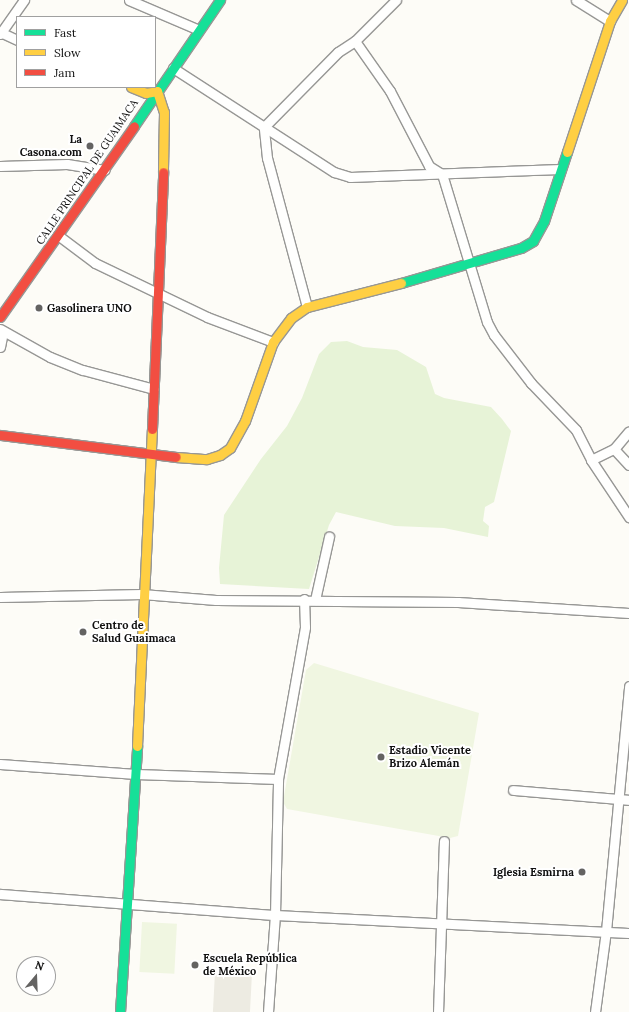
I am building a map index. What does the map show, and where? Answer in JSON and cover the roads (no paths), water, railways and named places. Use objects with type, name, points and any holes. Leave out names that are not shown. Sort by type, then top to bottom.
[{"type":"street","points":[[16,40],[0,33],[24,0]]},
{"type":"street","points":[[129,0],[199,30]]},
{"type":"street","name":"CALLE PRINCIPAL DE GUAIMACA","points":[[0,317],[104,170],[220,0]]},
{"type":"street","points":[[264,127],[338,52],[355,41],[396,0]]},
{"type":"street","points":[[576,0],[610,21]]},
{"type":"street","points":[[0,435],[150,455],[207,459],[220,455],[230,448],[245,421],[273,342],[291,318],[307,307],[341,300],[470,263],[521,248],[533,241],[544,221],[610,21],[622,0]]},
{"type":"street","points":[[355,41],[390,91],[429,166],[439,173],[470,263],[487,322],[494,335],[527,378],[576,430],[591,460],[629,517]]},
{"type":"street","points":[[173,68],[334,172],[350,177],[561,169]]},
{"type":"street","points":[[120,1012],[136,774],[142,594],[159,294],[165,138],[164,112],[157,91],[146,93],[134,88]]},
{"type":"street","points":[[264,127],[267,158],[307,307]]},
{"type":"street","points":[[0,166],[67,164],[104,170]]},
{"type":"street","points":[[58,236],[95,263],[207,317],[273,342]]},
{"type":"street","points":[[0,347],[2,330],[50,357],[83,370],[154,389]]},
{"type":"street","points":[[591,460],[614,449],[629,431]]},
{"type":"street","points":[[614,449],[629,465]]},
{"type":"street","points":[[315,600],[329,537]]},
{"type":"street","points":[[0,597],[142,594],[216,600],[304,599],[458,602],[629,613]]},
{"type":"street","points":[[268,1012],[275,915],[278,779],[305,627],[304,599]]},
{"type":"street","points":[[595,1012],[606,931],[629,686]]},
{"type":"street","points":[[0,764],[136,774],[278,779]]},
{"type":"street","points":[[513,790],[629,800]]},
{"type":"street","points":[[438,1012],[444,841]]},
{"type":"street","points":[[0,894],[275,915],[629,933]]},
{"type":"place","name":"La Casona.com","points":[[90,146]]},
{"type":"place","name":"Gasolinera UNO","points":[[39,308]]},
{"type":"place","name":"Centro de Salud Guaimaca","points":[[83,632]]},
{"type":"place","name":"Estadio Vicente Brizo Alemán","points":[[381,757]]},
{"type":"place","name":"Iglesia Esmirna","points":[[582,872]]},
{"type":"place","name":"Escuela República de México","points":[[195,965]]}]
